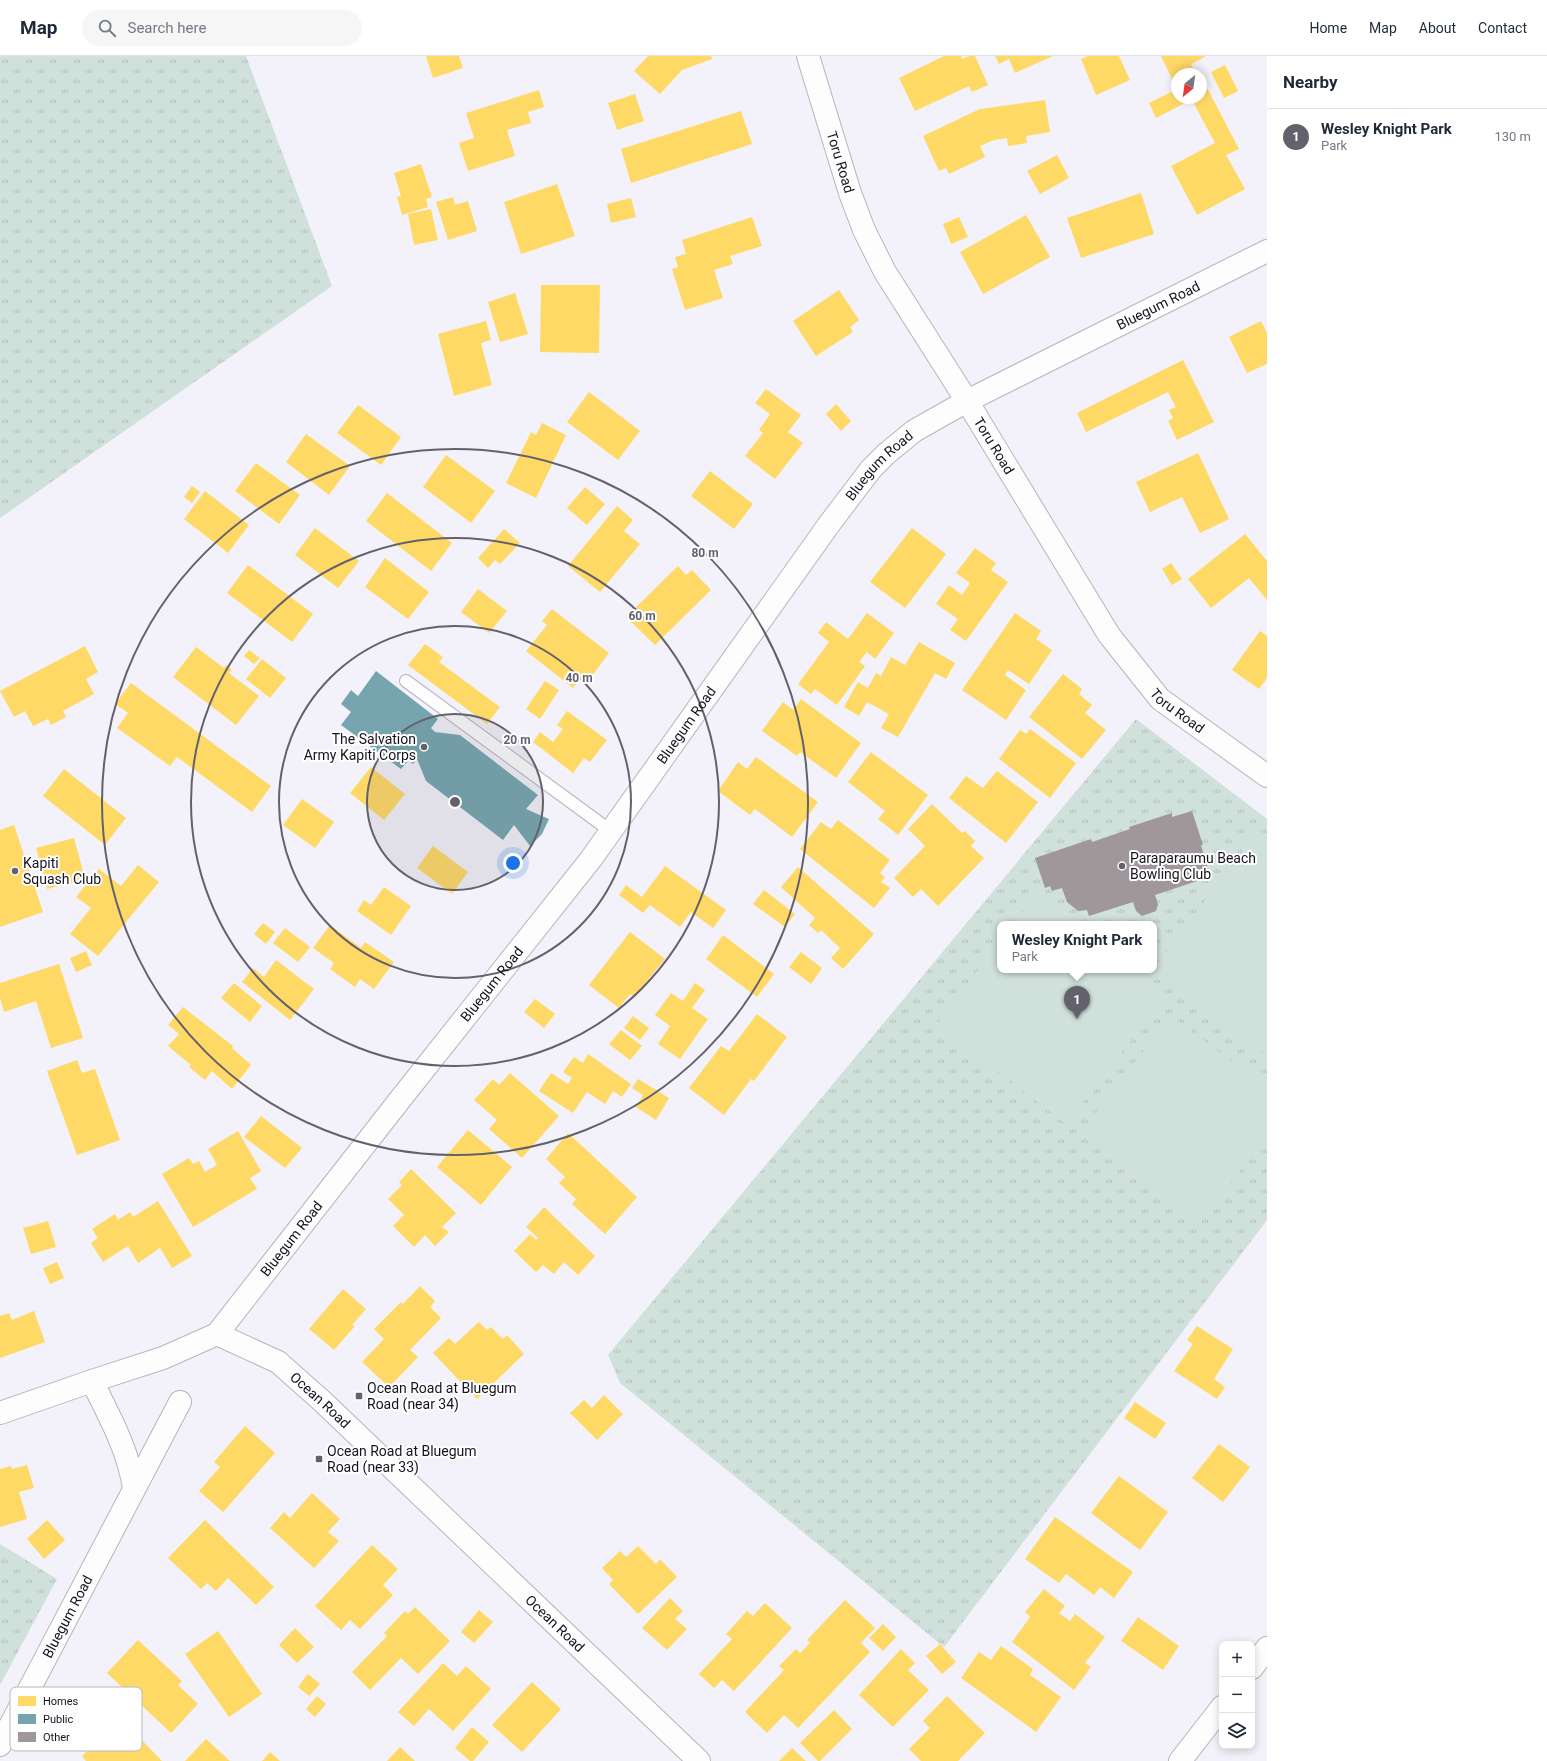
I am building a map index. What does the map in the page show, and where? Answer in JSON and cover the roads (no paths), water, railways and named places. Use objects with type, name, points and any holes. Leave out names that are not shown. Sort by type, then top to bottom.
[{"type":"street","name":"Toru Road","points":[[808,56],[850,193],[864,230],[885,272],[967,401],[1108,635],[1160,699],[1267,776]]},
{"type":"street","name":"Bluegum Road","points":[[217,1334],[612,832],[830,523],[872,469],[886,454],[914,431],[967,401],[1267,251]]},
{"type":"street","points":[[0,1413],[92,1380],[163,1358],[217,1334]]},
{"type":"street","name":"Ocean Road","points":[[217,1334],[278,1362],[322,1401],[699,1761]]},
{"type":"street","points":[[92,1380],[122,1442],[131,1467],[134,1488]]},
{"type":"street","name":"Bluegum Road","points":[[30,1687],[180,1402]]},
{"type":"street","points":[[1255,1664],[1267,1648]]},
{"type":"street","points":[[1180,1761],[1219,1711]]},
{"type":"street","name":"Bluegum Road","points":[[0,1745],[10,1726]]},
{"type":"lane","points":[[406,681],[612,832]]},
{"type":"place","name":"The Salvation Army Kapiti Corps","points":[[424,747]]},
{"type":"place","name":"Paraparaumu Beach Bowling Club","points":[[1122,866]]},
{"type":"place","name":"Kapiti Squash Club","points":[[15,871]]},
{"type":"place","name":"Wesley Knight Park","points":[[1077,1019]]},
{"type":"place","name":"Ocean Road at Bluegum Road (near 34)","points":[[359,1396]]},
{"type":"place","name":"Ocean Road at Bluegum Road (near 33)","points":[[319,1459]]}]
